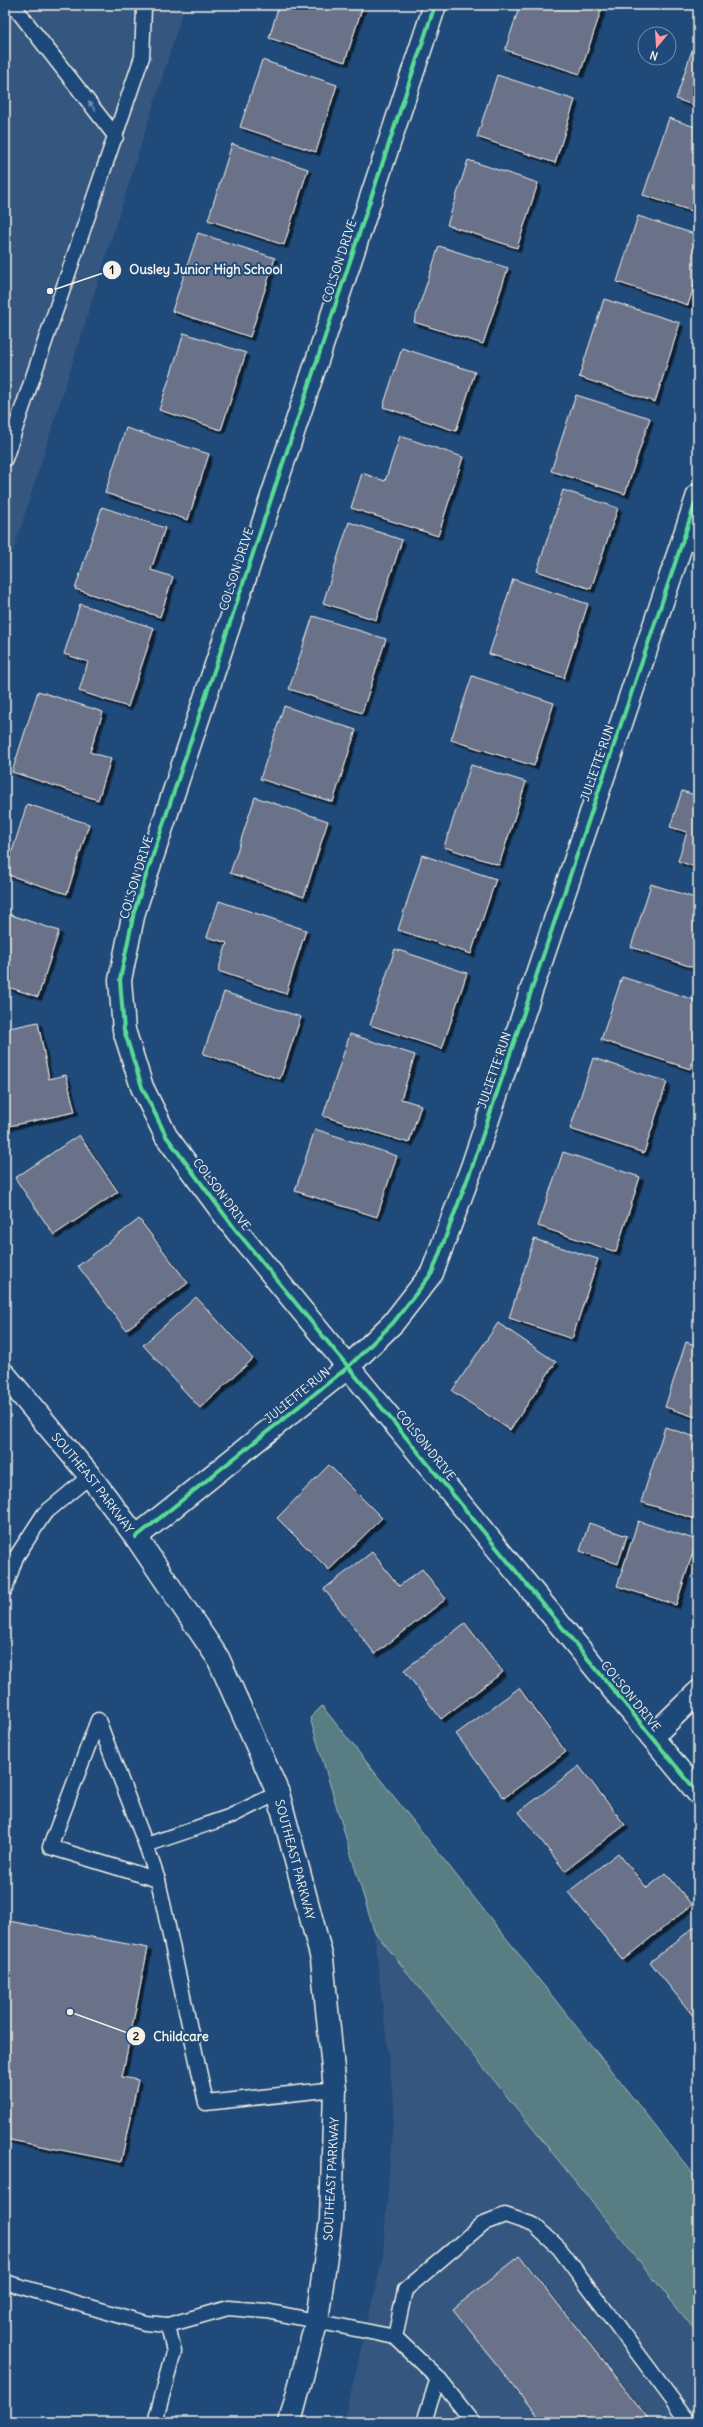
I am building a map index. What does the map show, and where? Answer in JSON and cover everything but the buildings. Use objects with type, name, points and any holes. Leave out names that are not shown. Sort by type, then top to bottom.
[{"type":"street","name":"COLSON DRIVE","points":[[435,5],[136,905],[120,980],[124,1030],[142,1087],[166,1136],[235,1229],[698,1793]]},
{"type":"street","name":"JULIETTE RUN","points":[[136,1537],[348,1367],[393,1323],[432,1273],[475,1160],[698,495]]},
{"type":"street","name":"SOUTHEAST PARKWAY","points":[[5,1375],[90,1476],[136,1537],[218,1658],[278,1793],[322,1959],[335,2089],[331,2220],[316,2320],[290,2422]]},
{"type":"street","points":[[652,1737],[698,1692]]},
{"type":"lane","points":[[13,5],[116,137]]},
{"type":"lane","points":[[5,459],[142,57],[144,9],[142,5]]},
{"type":"lane","points":[[5,1589],[16,1557],[44,1514],[90,1476]]},
{"type":"lane","points":[[158,1880],[50,1847],[98,1720],[158,1880],[206,2103],[335,2089]]},
{"type":"lane","points":[[146,1845],[231,1816],[278,1793]]},
{"type":"lane","points":[[395,2337],[405,2290],[484,2223],[505,2215],[534,2225],[560,2248],[689,2422]]},
{"type":"lane","points":[[5,2282],[145,2323],[168,2325],[228,2308],[266,2311],[395,2337],[438,2378],[473,2422]]},
{"type":"lane","points":[[155,2422],[174,2352],[168,2325]]},
{"type":"lane","points":[[424,2422],[438,2378]]},
{"type":"shaded area","points":[[5,5],[185,5],[5,577]]},
{"type":"shaded area","points":[[374,1931],[698,2334],[698,2422],[344,2422],[383,2255],[394,2104]]},
{"type":"green space","points":[[322,1706],[698,2180],[698,2334],[374,1931],[310,1718]]},
{"type":"cycle path","points":[[435,5],[134,912],[120,980],[124,1030],[142,1087],[166,1136],[235,1229],[698,1793]]},
{"type":"cycle path","points":[[136,1537],[348,1367],[393,1323],[432,1273],[472,1167],[698,495]]},
{"type":"place","name":"Ousley Junior High School","points":[[50,291]]},
{"type":"place","name":"Childcare","points":[[70,2012]]}]
